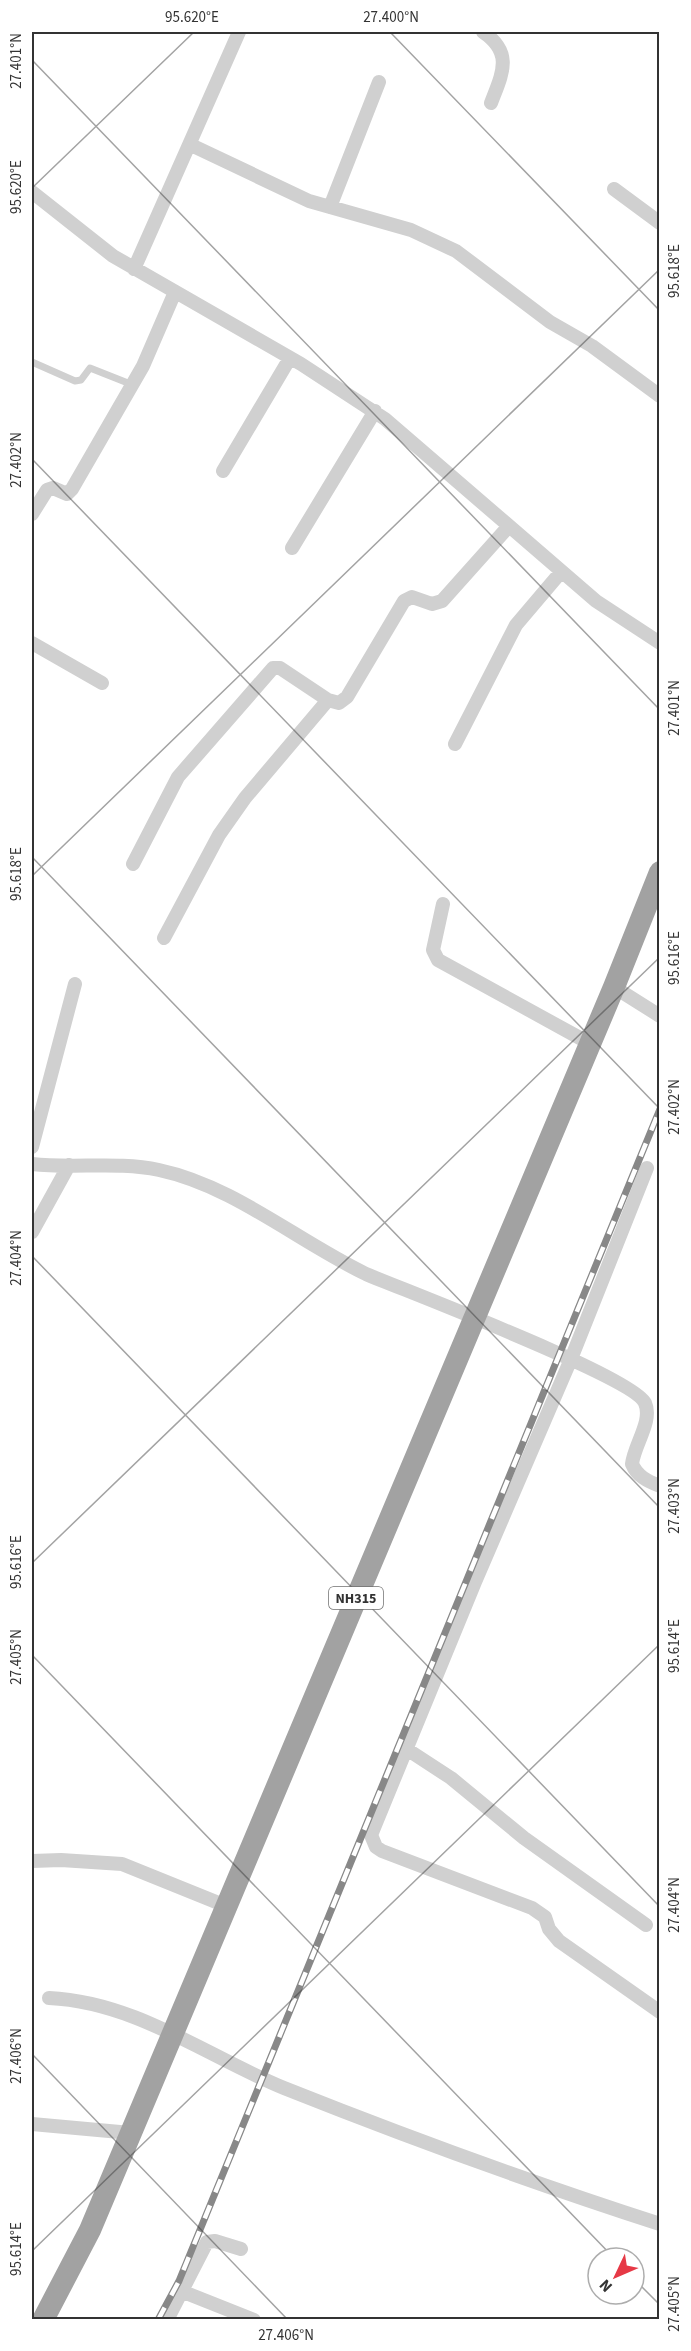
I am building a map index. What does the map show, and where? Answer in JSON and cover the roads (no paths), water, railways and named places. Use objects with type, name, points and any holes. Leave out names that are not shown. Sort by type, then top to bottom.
[{"type":"highway","name":"NH315","points":[[43,2319],[90,2229],[131,2133],[614,987],[660,872]]},
{"type":"street","points":[[134,269],[191,145],[213,87],[240,32]]},
{"type":"street","points":[[488,33],[498,45],[503,64],[491,103]]},
{"type":"street","points":[[330,207],[379,82]]},
{"type":"street","points":[[191,145],[309,201],[411,230],[456,251],[550,322],[592,346],[660,396]]},
{"type":"street","points":[[614,189],[660,223]]},
{"type":"street","points":[[32,192],[88,239],[134,269],[290,358],[375,411],[432,456],[561,573],[596,601],[660,643]]},
{"type":"street","points":[[32,514],[47,490],[53,488],[67,494],[72,489],[133,385],[175,292]]},
{"type":"street","points":[[223,471],[290,358]]},
{"type":"street","points":[[292,548],[375,411]]},
{"type":"street","points":[[133,864],[178,777],[273,668],[280,668],[328,700],[339,702],[347,697],[404,601],[412,597],[432,604],[442,601],[509,526]]},
{"type":"street","points":[[455,744],[516,625],[561,573]]},
{"type":"street","points":[[32,644],[102,683]]},
{"type":"street","points":[[164,938],[226,826],[245,798],[328,700]]},
{"type":"street","points":[[443,904],[433,951],[438,960],[589,1043]]},
{"type":"street","points":[[32,1147],[75,984]]},
{"type":"street","points":[[614,987],[660,1016]]},
{"type":"street","points":[[32,1164],[128,1165],[191,1179],[257,1212],[329,1257],[601,1371],[641,1396],[646,1404],[647,1415],[632,1464],[635,1471],[644,1479],[660,1486]]},
{"type":"street","points":[[32,1232],[69,1166]]},
{"type":"street","points":[[647,1168],[571,1359],[405,1748],[371,1836],[376,1847],[531,1908],[545,1917],[559,1941],[660,2012]]},
{"type":"street","points":[[405,1748],[450,1778],[524,1838],[646,1925]]},
{"type":"street","points":[[32,1861],[61,1860],[122,1864],[226,1906]]},
{"type":"street","points":[[49,1998],[68,1999],[111,2008],[173,2032],[284,2087],[524,2178],[660,2224]]},
{"type":"street","points":[[32,2124],[131,2133]]},
{"type":"street","points":[[167,2319],[207,2242],[211,2240],[241,2249]]},
{"type":"street","points":[[181,2291],[254,2319]]},
{"type":"lane","points":[[32,362],[75,381],[81,380],[87,368],[93,368],[133,385]]},
{"type":"railway","points":[[158,2320],[179,2281],[660,1109]]}]
